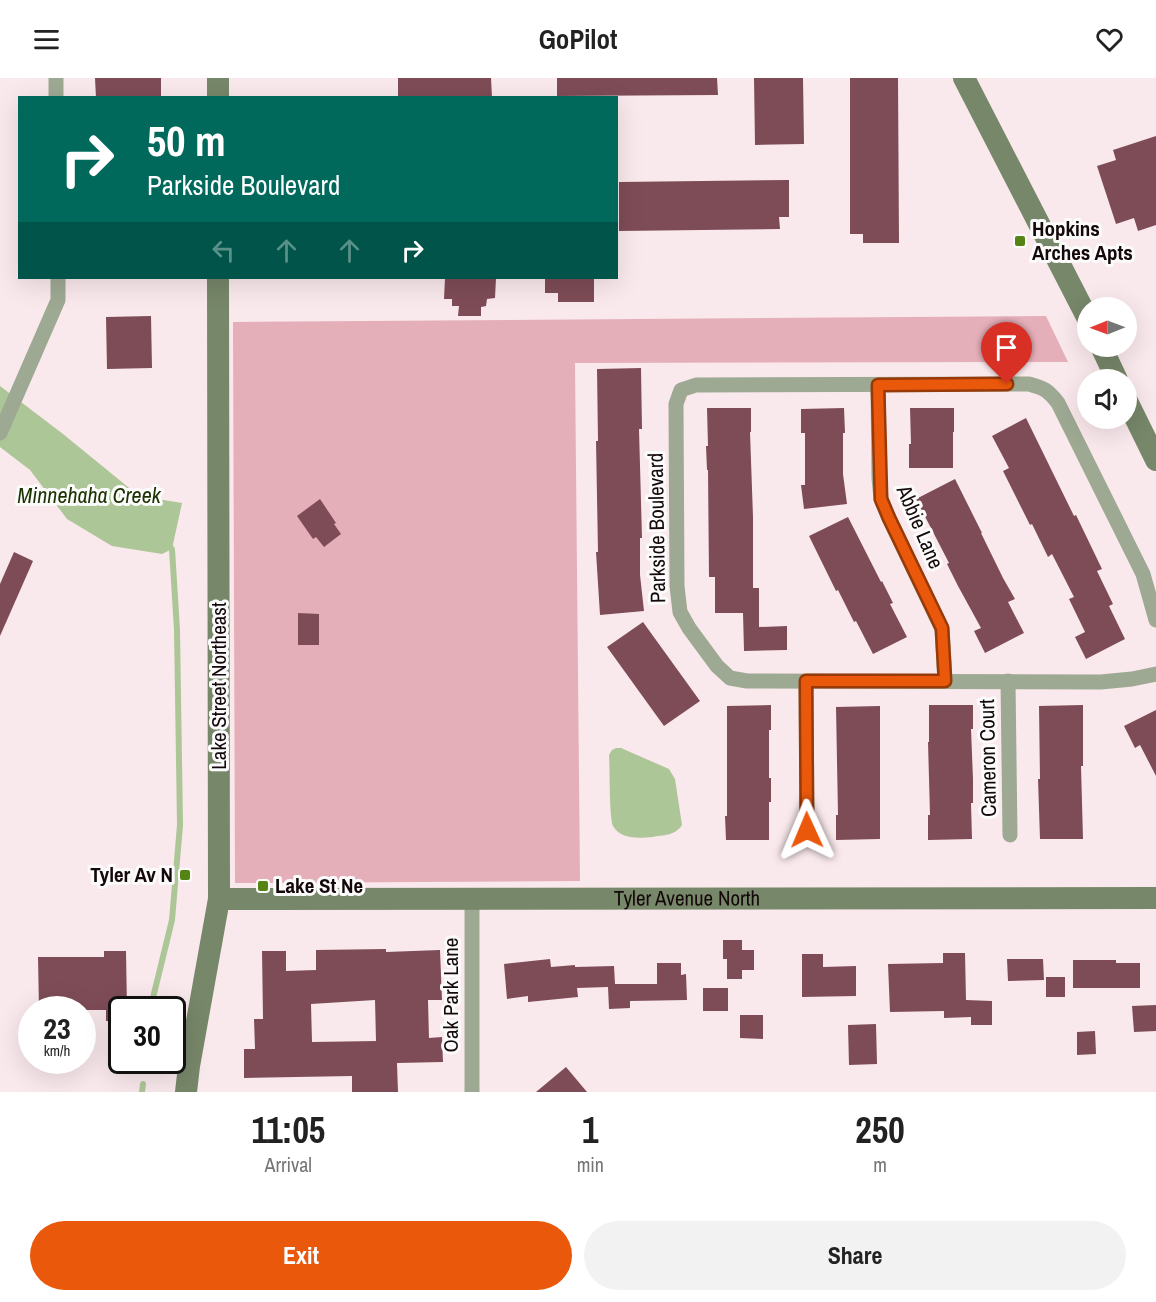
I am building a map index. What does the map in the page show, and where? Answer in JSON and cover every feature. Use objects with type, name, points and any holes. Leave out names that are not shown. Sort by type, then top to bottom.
[{"type":"street","points":[[56,78],[56,96]]},
{"type":"street","points":[[218,78],[218,96]]},
{"type":"street","points":[[964,78],[1077,298]]},
{"type":"street","points":[[0,433],[58,300],[58,279]]},
{"type":"street","name":"Lake Street Northeast","points":[[186,1092],[219,899],[218,279]]},
{"type":"street","name":"Parkside Boulevard","points":[[1156,620],[1143,574],[1058,403],[1045,389],[1029,384],[696,385],[681,390],[676,404],[677,586],[680,612],[717,666],[730,678],[747,681],[1101,682],[1156,674]]},
{"type":"street","name":"Abbie Lane","points":[[878,385],[881,499],[942,628],[945,681]]},
{"type":"street","points":[[1137,421],[1156,460]]},
{"type":"street","points":[[806,681],[807,830]]},
{"type":"street","name":"Cameron Court","points":[[1008,681],[1010,835]]},
{"type":"street","name":"Oak Park Lane","points":[[472,898],[472,1092]]},
{"type":"street","name":"Tyler Avenue North","points":[[219,899],[1156,898]]},
{"type":"shaded area","points":[[1046,316],[1068,362],[575,363],[580,881],[235,883],[233,322]]},
{"type":"water","name":"Minnehaha Creek","points":[[0,386],[139,496],[182,503],[172,549],[162,554],[112,546],[67,519],[30,470],[0,447]]},
{"type":"water","points":[[616,748],[621,748],[669,769],[675,779],[682,825],[679,829],[664,835],[636,838],[616,831],[613,826],[610,803],[609,755]]},
{"type":"building","points":[[95,78],[161,78],[161,96],[96,96]]},
{"type":"building","points":[[398,78],[491,78],[492,96],[398,96]]},
{"type":"building","points":[[557,78],[717,78],[718,95],[557,96]]},
{"type":"building","points":[[754,78],[803,78],[804,144],[755,145]]},
{"type":"building","points":[[850,78],[898,78],[899,243],[863,243],[863,234],[850,234]]},
{"type":"building","points":[[1156,136],[1156,225],[1138,231],[1134,218],[1116,224],[1097,166],[1116,160],[1113,150]]},
{"type":"building","points":[[789,180],[789,217],[779,217],[780,229],[619,231],[619,182]]},
{"type":"building","points":[[445,279],[496,279],[495,298],[487,299],[486,306],[481,307],[481,316],[458,316],[459,306],[452,306],[452,299],[444,299]]},
{"type":"building","points":[[545,279],[594,279],[594,302],[558,302],[558,293],[545,293]]},
{"type":"building","points":[[151,316],[152,368],[107,369],[106,317]]},
{"type":"building","points":[[641,368],[642,429],[639,429],[642,538],[640,538],[640,575],[644,611],[600,615],[596,552],[598,552],[597,369]]},
{"type":"building","points":[[707,408],[751,408],[753,588],[759,588],[759,627],[787,626],[787,650],[744,651],[743,613],[715,613],[715,577],[709,577]]},
{"type":"building","points":[[844,408],[843,474],[847,504],[804,509],[801,485],[805,485],[805,433],[801,433],[801,409]]},
{"type":"building","points":[[910,408],[954,408],[953,468],[909,468]]},
{"type":"building","points":[[1026,418],[1102,569],[1097,571],[1113,604],[1109,606],[1125,639],[1086,659],[1075,637],[1085,632],[1069,599],[1074,597],[1052,554],[1048,557],[1032,524],[1030,525],[1003,471],[1009,468],[992,436]]},
{"type":"building","points":[[955,479],[1015,599],[1008,602],[1024,633],[985,653],[974,631],[981,628],[916,499]]},
{"type":"building","points":[[320,499],[341,534],[324,547],[316,537],[313,539],[297,516]]},
{"type":"building","points":[[848,517],[893,603],[890,604],[907,637],[873,654],[838,590],[836,591],[809,536]]},
{"type":"building","points":[[14,552],[33,561],[0,636],[0,584]]},
{"type":"building","points":[[298,613],[319,614],[319,645],[298,645]]},
{"type":"building","points":[[643,622],[700,701],[664,726],[607,647]]},
{"type":"building","points":[[771,705],[769,840],[726,840],[727,706]]},
{"type":"building","points":[[929,705],[973,705],[973,729],[971,729],[972,839],[928,840],[928,815],[930,815]]},
{"type":"building","points":[[1083,705],[1083,766],[1081,766],[1083,839],[1040,839],[1039,706]]},
{"type":"building","points":[[880,706],[880,839],[836,840],[836,815],[838,815],[836,707]]},
{"type":"building","points":[[1156,710],[1156,776],[1140,745],[1135,748],[1124,726]]},
{"type":"building","points":[[723,940],[742,940],[742,950],[754,950],[754,970],[742,970],[742,979],[727,979],[727,959],[723,959]]},
{"type":"building","points":[[386,949],[386,952],[440,950],[442,1000],[428,1000],[429,1038],[442,1037],[443,1062],[397,1063],[398,1092],[352,1092],[352,1076],[244,1078],[244,1049],[255,1049],[254,1019],[263,1019],[262,951],[286,951],[286,971],[316,970],[316,950]],"holes":[[[375,1000],[376,1041],[312,1042],[311,1004]]]},
{"type":"building","points":[[104,951],[126,951],[127,996],[108,996],[108,1021],[106,1021],[106,1010],[96,1010],[96,996],[39,996],[38,957],[104,957]]},
{"type":"building","points":[[943,953],[965,953],[966,1000],[992,1001],[992,1025],[971,1025],[971,1017],[944,1018],[944,1011],[890,1012],[888,964],[943,963]]},
{"type":"building","points":[[802,954],[823,954],[823,967],[856,966],[856,996],[802,997]]},
{"type":"building","points":[[550,959],[551,967],[614,966],[615,984],[657,984],[657,963],[681,963],[681,975],[686,974],[687,1000],[630,1001],[630,1008],[609,1009],[608,987],[577,988],[578,997],[528,1002],[528,996],[507,999],[504,964]]},
{"type":"building","points":[[1007,959],[1043,959],[1044,980],[1008,981]]},
{"type":"building","points":[[1073,960],[1116,960],[1116,963],[1140,963],[1140,988],[1073,988]]},
{"type":"building","points":[[1046,977],[1065,977],[1065,997],[1046,997]]},
{"type":"building","points":[[703,988],[728,988],[728,1011],[703,1011]]},
{"type":"building","points":[[1156,1005],[1156,1031],[1134,1032],[1132,1006]]},
{"type":"building","points":[[740,1015],[763,1015],[763,1039],[740,1038]]},
{"type":"building","points":[[876,1024],[877,1064],[849,1065],[848,1025]]},
{"type":"building","points":[[1095,1031],[1096,1054],[1077,1055],[1077,1032]]},
{"type":"building","points":[[566,1067],[587,1092],[536,1092]]},
{"type":"waterway","points":[[153,996],[172,920],[180,825],[177,630],[172,549],[167,544]]},
{"type":"waterway","points":[[142,1092],[143,1084]]},
{"type":"place","name":"Hopkins Arches Apts","points":[[1020,241]]},
{"type":"place","name":"Tyler Av N","points":[[185,875]]},
{"type":"place","name":"Lake St Ne","points":[[263,886]]},
{"type":"route","points":[[807,830],[806,681],[945,681],[942,628],[881,499],[878,385],[1007,384]]}]
